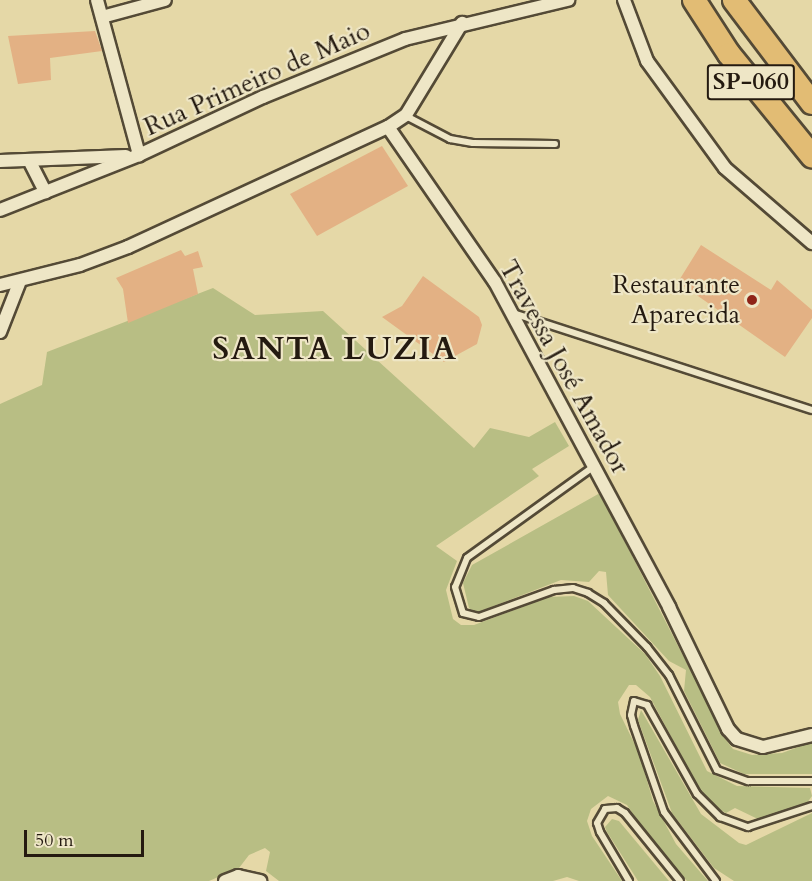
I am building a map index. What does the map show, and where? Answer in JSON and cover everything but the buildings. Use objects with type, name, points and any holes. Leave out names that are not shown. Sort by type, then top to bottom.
[{"type":"highway","name":"SP-060","points":[[734,0],[812,103]]},
{"type":"highway","name":"SP-060","points":[[695,2],[741,70],[812,156]]},
{"type":"street","points":[[0,161],[30,162],[139,155],[97,0]]},
{"type":"street","points":[[102,17],[165,0]]},
{"type":"street","name":"Rua Primeiro de Maio","points":[[0,210],[139,155],[274,92],[405,39],[462,23],[568,0]]},
{"type":"street","points":[[624,0],[627,17],[652,68],[725,168],[812,243]]},
{"type":"street","points":[[0,285],[20,281],[128,247],[388,127],[405,115],[462,23]]},
{"type":"street","name":"Travessa José Amador","points":[[388,127],[512,313],[669,607],[718,712],[737,739],[750,745],[775,747],[812,735]]},
{"type":"street","points":[[30,162],[45,192]]},
{"type":"street","points":[[0,332],[20,281]]},
{"type":"street","points":[[225,881],[238,876],[260,881]]},
{"type":"lane","points":[[405,115],[450,139],[473,143],[555,144]]},
{"type":"lane","points":[[512,313],[812,410]]},
{"type":"lane","points":[[594,466],[466,558],[455,587],[463,613],[479,617],[554,590],[573,588],[588,593],[633,632],[669,675],[717,770],[748,781],[812,781]]},
{"type":"lane","points":[[716,881],[664,812],[631,715],[634,701],[647,705],[696,794],[720,818],[748,827],[812,806]]},
{"type":"lane","points":[[629,881],[597,823],[606,809],[617,808],[625,813],[680,881]]},
{"type":"green space","points":[[213,288],[255,315],[323,311],[474,448],[490,428],[529,437],[555,422],[569,446],[532,469],[539,476],[436,546],[457,561],[446,590],[453,619],[461,625],[474,625],[549,597],[574,596],[588,601],[645,654],[660,676],[707,771],[737,786],[810,788],[812,796],[807,803],[762,821],[735,808],[726,813],[716,808],[700,791],[650,697],[636,685],[629,685],[618,702],[620,714],[639,753],[653,801],[676,844],[708,881],[687,881],[658,852],[627,805],[608,796],[591,809],[587,821],[592,836],[622,881],[579,881],[567,877],[553,881],[279,881],[266,871],[270,852],[265,848],[249,855],[239,868],[209,881],[0,881],[0,404],[42,385],[47,352]]},
{"type":"green space","points":[[600,493],[726,740],[733,749],[752,755],[782,753],[812,742],[812,774],[744,774],[720,763],[684,691],[686,670],[669,661],[608,595],[606,572],[599,571],[589,582],[561,580],[481,611],[474,612],[469,608],[463,583],[472,565]]},
{"type":"green space","points":[[641,710],[701,814],[739,843],[746,845],[812,813],[812,881],[734,881],[714,868],[672,813],[638,720]]},
{"type":"green space","points":[[612,819],[619,821],[669,881],[638,881],[607,832],[605,827]]},
{"type":"place","name":"Restaurante Aparecida","points":[[752,300]]},
{"type":"district","name":"SANTA LUZIA","points":[[335,349]]}]
